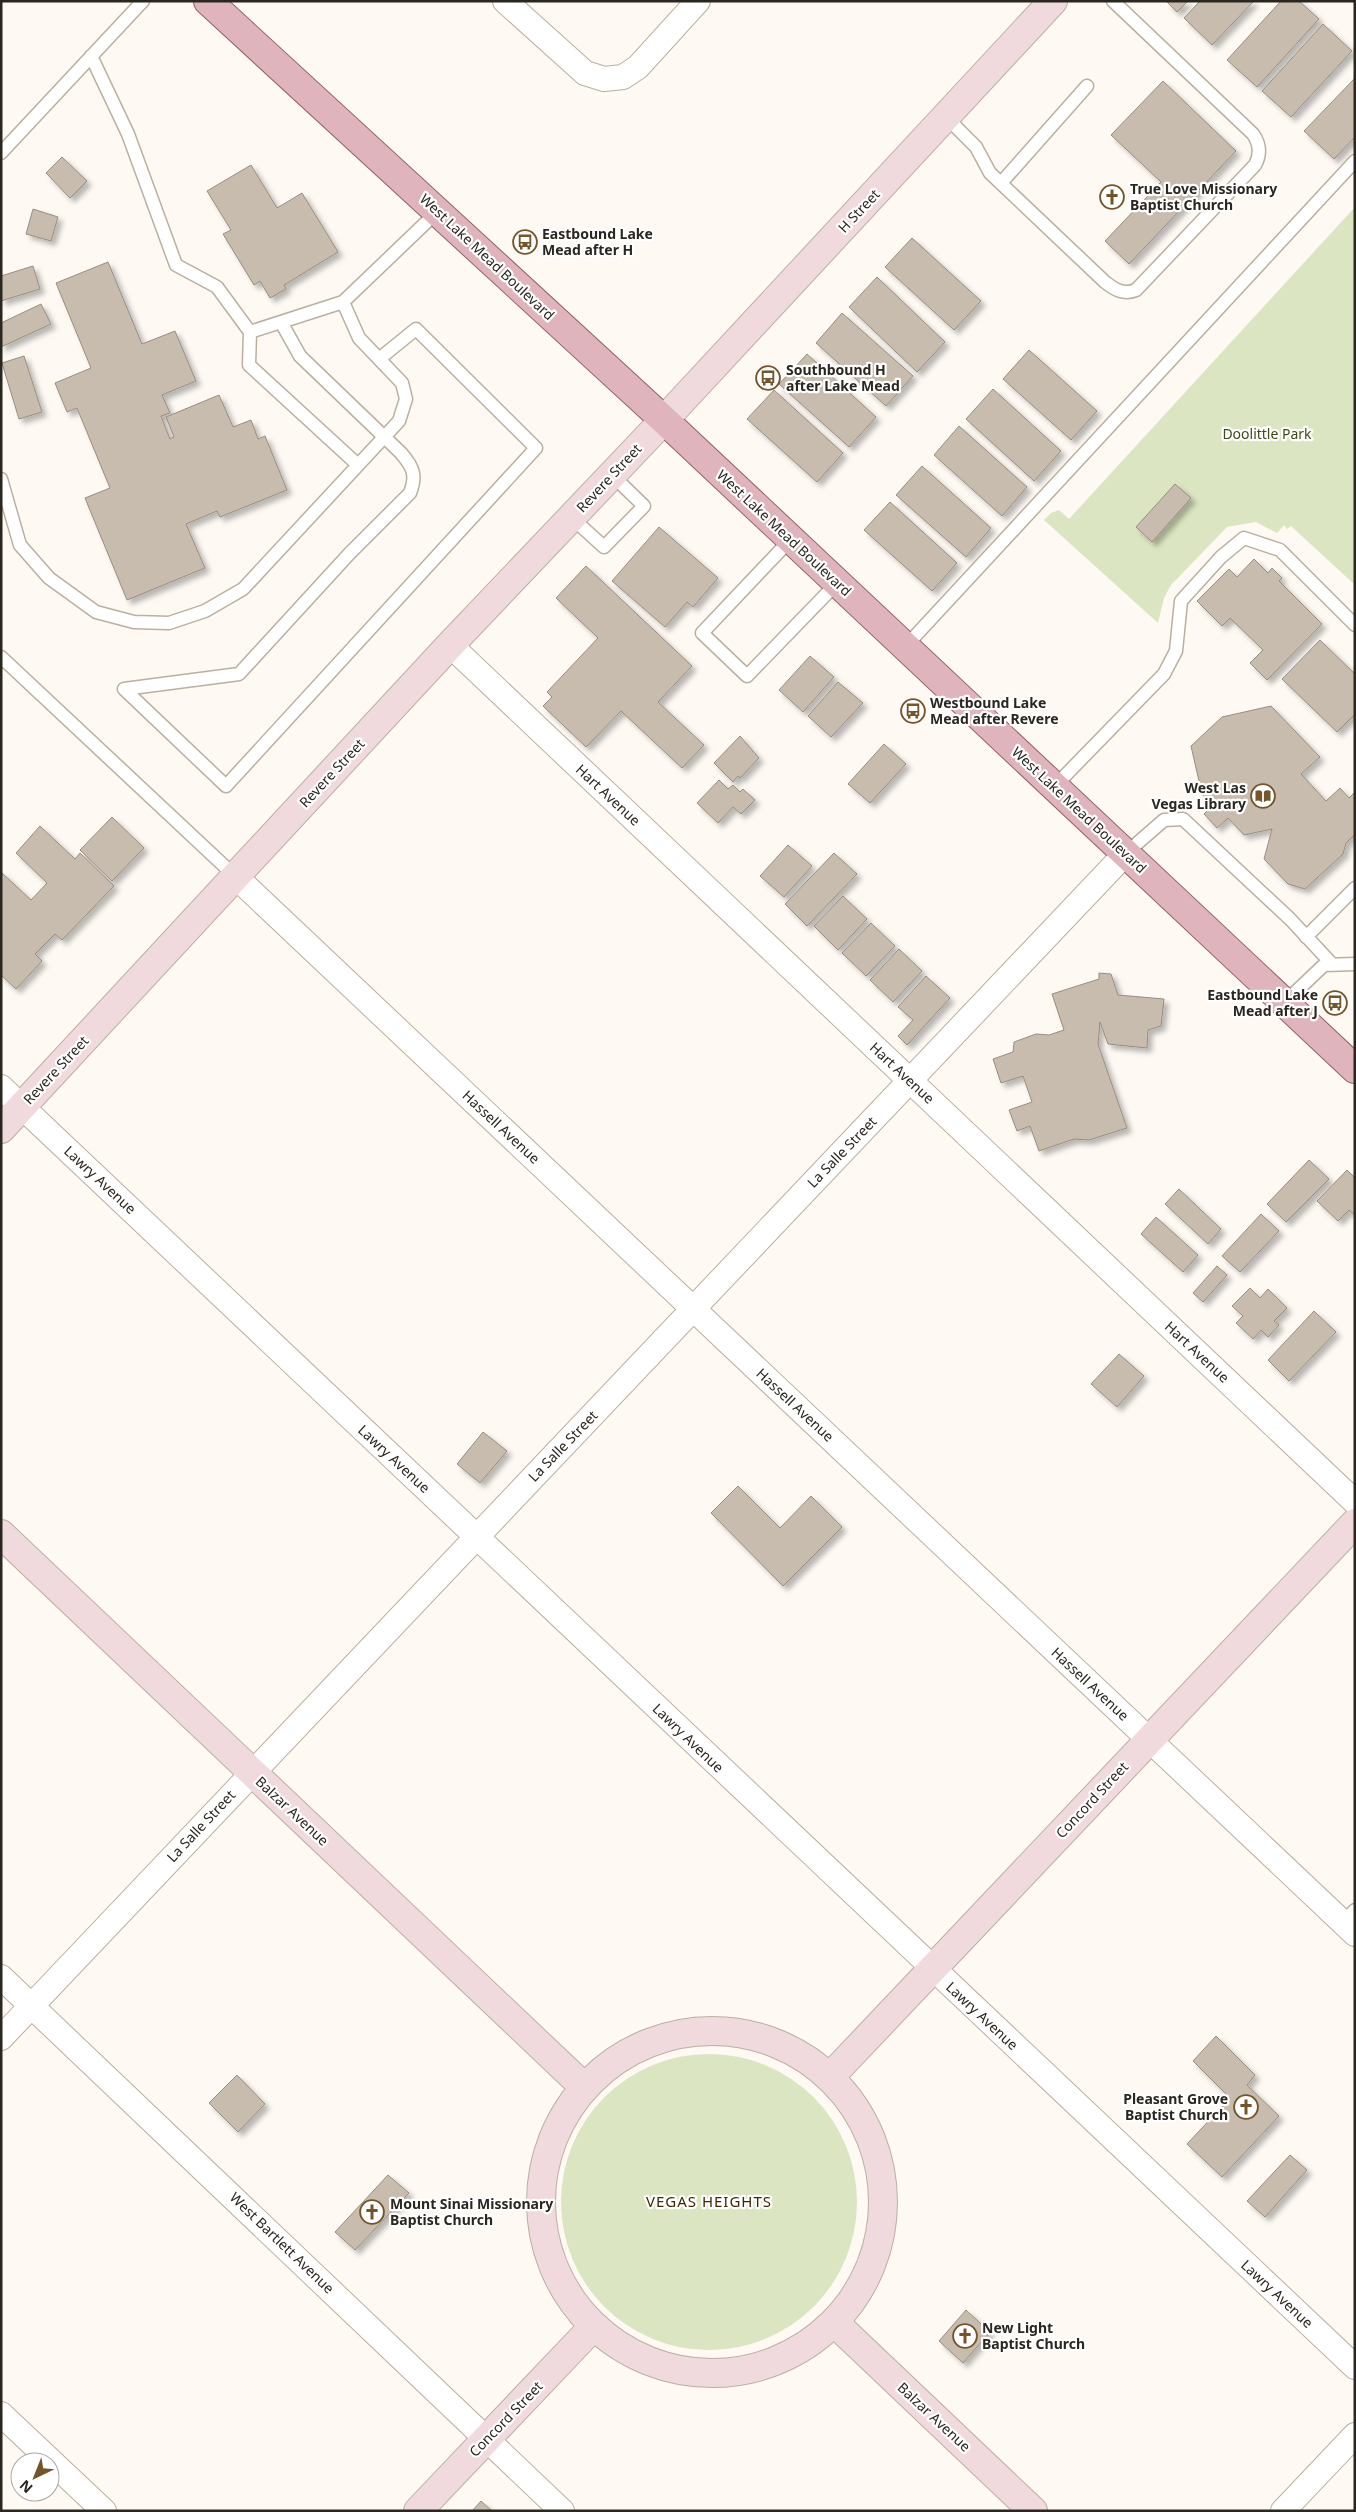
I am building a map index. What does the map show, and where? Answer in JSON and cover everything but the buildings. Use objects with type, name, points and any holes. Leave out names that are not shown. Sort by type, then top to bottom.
[{"type":"main road","name":"West Lake Mead Boulevard","points":[[208,1],[664,420],[1355,1069]]},
{"type":"street","points":[[505,1],[585,73],[604,79],[623,77],[638,67],[698,1]]},
{"type":"street","name":"H Street","points":[[664,420],[1053,1]]},
{"type":"street","name":"Revere Street","points":[[1,1129],[450,645],[664,420]]},
{"type":"street","name":"Hart Avenue","points":[[450,645],[1355,1502]]},
{"type":"street","name":"La Salle Street","points":[[1,2038],[1125,854]]},
{"type":"street","name":"Hassell Avenue","points":[[236,877],[1149,1740],[1351,1922]]},
{"type":"street","name":"Lawry Avenue","points":[[1,1087],[1355,2368]]},
{"type":"street","name":"Concord Street","points":[[830,2077],[1355,1523]]},
{"type":"street","name":"Balzar Avenue","points":[[1,1534],[584,2087]]},
{"type":"street","name":"West Bartlett Avenue","points":[[1,1977],[562,2511]]},
{"type":"street","points":[[736,2032],[789,2049],[830,2077],[861,2118],[878,2158],[884,2203],[878,2247],[861,2288],[835,2323],[793,2354],[776,2360],[744,2371],[692,2373],[641,2359],[593,2327],[563,2288],[544,2238],[540,2184],[554,2132],[584,2087],[627,2052],[680,2033],[736,2032]]},
{"type":"street","name":"Balzar Avenue","points":[[835,2323],[1034,2511]]},
{"type":"street","name":"Concord Street","points":[[418,2511],[593,2327]]},
{"type":"street","points":[[1,2414],[104,2511]]},
{"type":"street","points":[[1283,2511],[1355,2435]]},
{"type":"lane","points":[[1,153],[144,1]]},
{"type":"lane","points":[[946,117],[976,147],[990,173],[1105,282],[1115,290],[1129,293],[1136,290],[1255,165],[1259,157],[1259,142],[1253,134],[1113,1]]},
{"type":"lane","points":[[91,56],[128,134],[176,265],[217,287],[250,332],[249,365],[358,465]]},
{"type":"lane","points":[[1001,183],[1086,86]]},
{"type":"lane","points":[[905,646],[1355,161]]},
{"type":"lane","points":[[250,332],[343,302],[437,212]]},
{"type":"lane","points":[[1,479],[20,545],[49,578],[96,612],[134,622],[169,622],[205,611],[243,588],[399,421],[406,399],[402,383],[359,338],[343,302]]},
{"type":"lane","points":[[281,322],[300,356],[386,436],[412,465],[415,480],[410,493],[349,554],[239,674],[124,689],[226,786],[536,448],[416,329],[379,360]]},
{"type":"lane","points":[[571,518],[604,547],[644,506],[612,475]]},
{"type":"lane","points":[[1054,787],[1164,674],[1176,651],[1181,601],[1221,557],[1244,538],[1280,550],[1355,625]]},
{"type":"lane","points":[[791,539],[702,633],[747,676],[837,583]]},
{"type":"lane","points":[[1,656],[236,877]]},
{"type":"lane","points":[[1125,854],[1164,820],[1182,819],[1332,964]]},
{"type":"lane","points":[[1306,937],[1355,888]]},
{"type":"lane","points":[[1284,1003],[1324,965],[1355,964]]},
{"type":"green space","name":"Doolittle Park","points":[[1355,207],[1355,585],[1291,526],[1287,529],[1284,525],[1277,533],[1256,522],[1227,527],[1171,585],[1164,598],[1158,623],[1044,520],[1051,513],[1059,510],[1069,519]]},
{"type":"green space","points":[[709,2054],[738,2057],[766,2065],[791,2079],[814,2097],[832,2120],[846,2145],[854,2173],[857,2202],[854,2231],[846,2259],[832,2284],[814,2307],[791,2325],[766,2339],[738,2347],[709,2350],[680,2347],[652,2339],[627,2325],[604,2307],[586,2284],[572,2259],[564,2231],[561,2202],[564,2173],[572,2145],[586,2120],[604,2097],[627,2079],[652,2065],[680,2057]]},
{"type":"place","name":"True Love Missionary Baptist Church","points":[[1112,197]]},
{"type":"place","name":"Eastbound Lake Mead after H","points":[[525,242]]},
{"type":"place","name":"Southbound H after Lake Mead","points":[[768,378]]},
{"type":"place","name":"Westbound Lake Mead after Revere","points":[[913,711]]},
{"type":"place","name":"West Las Vegas Library","points":[[1263,796]]},
{"type":"place","name":"Eastbound Lake Mead after J","points":[[1335,1003]]},
{"type":"place","name":"Pleasant Grove Baptist Church","points":[[1246,2107]]},
{"type":"place","name":"Mount Sinai Missionary Baptist Church","points":[[372,2212]]},
{"type":"place","name":"New Light Baptist Church","points":[[965,2336]]},
{"type":"district","name":"VEGAS HEIGHTS","points":[[709,2202]]}]
